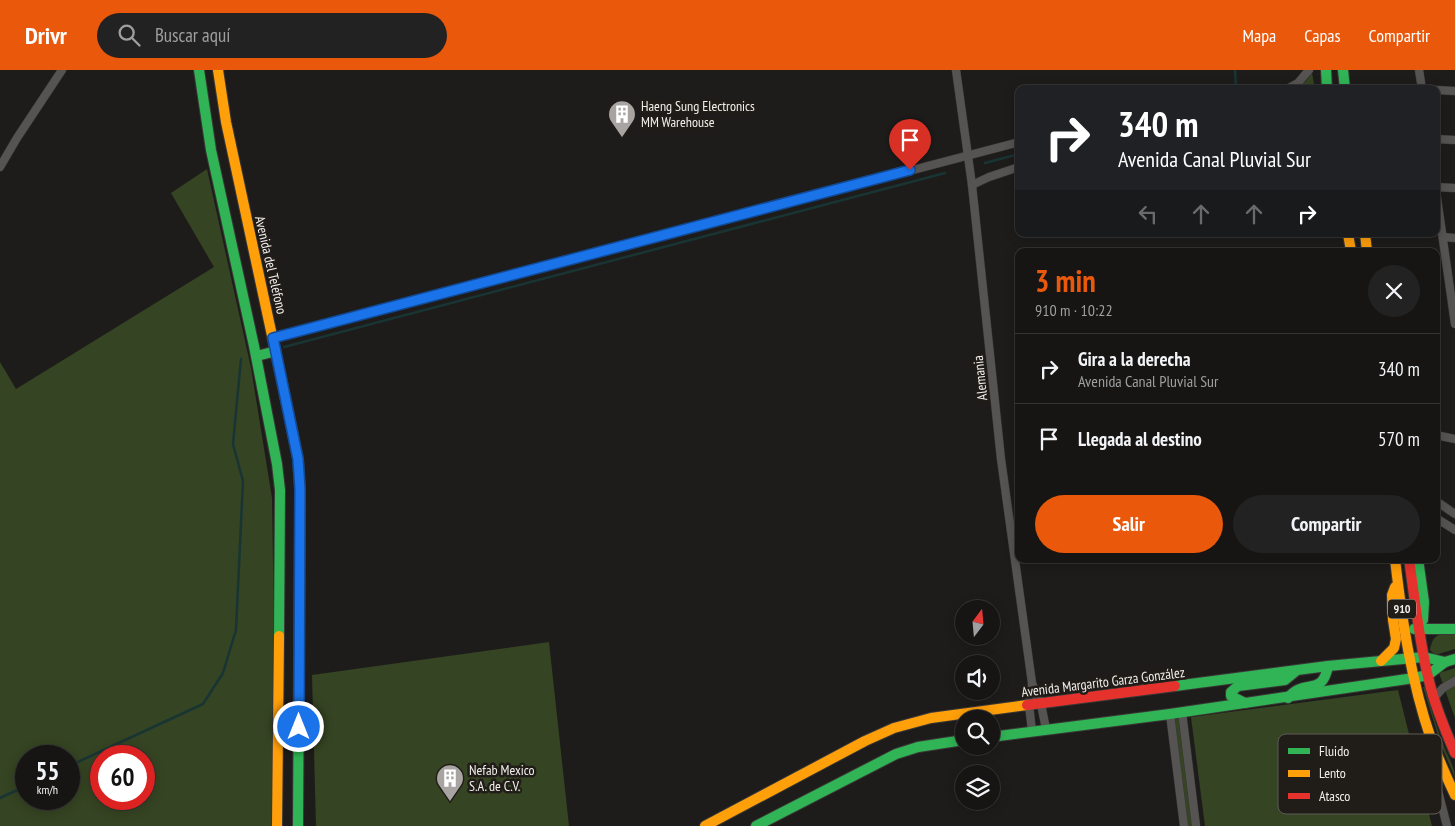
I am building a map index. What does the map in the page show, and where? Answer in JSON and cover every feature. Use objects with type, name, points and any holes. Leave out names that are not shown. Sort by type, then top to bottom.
[{"type":"main road","points":[[198,70],[209,144],[257,356],[278,464],[280,490],[277,826]]},
{"type":"main road","name":"Avenida del Teléfono","points":[[218,70],[228,132],[298,459],[300,489],[298,826]]},
{"type":"main road","points":[[1326,70],[1328,85]]},
{"type":"main road","points":[[1343,70],[1345,85]]},
{"type":"main road","points":[[257,356],[276,351]]},
{"type":"main road","name":"910","points":[[1395,563],[1410,658]]},
{"type":"main road","name":"910","points":[[1410,563],[1424,657]]},
{"type":"main road","points":[[1419,563],[1424,602],[1423,620],[1420,628]]},
{"type":"main road","points":[[1381,661],[1394,648],[1396,640],[1392,595],[1397,581]]},
{"type":"main road","points":[[1394,633],[1420,628],[1455,629]]},
{"type":"main road","points":[[1424,657],[1442,723],[1455,753]]},
{"type":"main road","name":"Avenida Margarito Garza González","points":[[705,826],[865,741],[894,728],[931,718],[1328,666],[1424,657],[1450,661]]},
{"type":"main road","points":[[1410,658],[1430,734]]},
{"type":"main road","points":[[1000,735],[1288,698],[1414,678],[1428,675],[1450,661]]},
{"type":"main road","points":[[1288,698],[1291,692],[1296,689],[1324,682],[1328,666]]},
{"type":"main road","points":[[1247,703],[1233,698],[1231,692],[1238,686],[1285,680],[1297,670]]},
{"type":"main road","points":[[756,826],[896,754],[918,747],[955,741]]},
{"type":"main road","points":[[1442,767],[1455,796]]},
{"type":"street","points":[[0,167],[62,70]]},
{"type":"street","name":"Alemania","points":[[956,70],[972,185],[1001,459],[1015,560]]},
{"type":"street","points":[[1293,85],[1309,70]]},
{"type":"street","points":[[1419,70],[1421,85]]},
{"type":"street","points":[[1440,90],[1455,91]]},
{"type":"street","points":[[1440,139],[1455,140]]},
{"type":"street","points":[[273,338],[1015,143]]},
{"type":"street","points":[[972,185],[1015,168]]},
{"type":"street","points":[[1440,187],[1455,188]]},
{"type":"street","points":[[1440,217],[1452,288],[1455,324]]},
{"type":"street","points":[[1443,238],[1455,238]]},
{"type":"street","points":[[1440,436],[1455,440]]},
{"type":"street","points":[[1440,504],[1455,514]]},
{"type":"street","points":[[1440,521],[1455,530]]},
{"type":"street","name":"Alemania","points":[[1015,563],[1032,683],[1041,704],[1046,729]]},
{"type":"street","points":[[1434,698],[1443,688],[1455,681]]},
{"type":"street","name":"Alemania","points":[[1032,683],[1029,705],[1032,731]]},
{"type":"street","points":[[1182,712],[1196,826]]},
{"type":"street","points":[[1170,714],[1184,826]]},
{"type":"street","points":[[1426,722],[1428,734]]},
{"type":"street","points":[[1442,805],[1447,826]]},
{"type":"green space","points":[[1312,73],[1314,85],[1301,85]]},
{"type":"green space","points":[[207,169],[251,368],[272,498],[275,697],[273,826],[0,826],[0,362],[16,389],[214,267],[171,193]]},
{"type":"green space","points":[[1455,632],[1455,649],[1435,655],[1430,650],[1435,637]]},
{"type":"green space","points":[[549,642],[569,826],[316,826],[312,675]]},
{"type":"green space","points":[[1455,668],[1455,718],[1439,673]]},
{"type":"green space","points":[[1423,687],[1425,687],[1440,734],[1438,734]]},
{"type":"green space","points":[[1398,690],[1409,734],[1278,734],[1278,814],[1429,814],[1432,826],[1205,826],[1191,717]]},
{"type":"green space","points":[[1178,714],[1192,826],[1188,826],[1174,715]]},
{"type":"green space","points":[[1442,740],[1454,770],[1455,778],[1442,747]]},
{"type":"waterway","points":[[1235,70],[1236,85]]},
{"type":"waterway","points":[[985,163],[1015,155]]},
{"type":"waterway","points":[[284,347],[945,173]]},
{"type":"waterway","points":[[80,761],[203,704],[223,673],[236,630],[243,481],[233,444],[241,359]]},
{"type":"waterway","points":[[0,798],[15,791]]},
{"type":"traffic: fast","points":[[199,70],[211,150],[254,346],[277,464],[280,490],[279,636]]},
{"type":"traffic: fast","points":[[1326,70],[1327,85]]},
{"type":"traffic: fast","points":[[1343,70],[1345,85]]},
{"type":"traffic: fast","points":[[257,356],[276,351]]},
{"type":"traffic: fast","points":[[285,396],[298,459],[300,489],[298,826]]},
{"type":"traffic: fast","points":[[1419,563],[1424,602],[1423,620]]},
{"type":"traffic: fast","points":[[1414,629],[1455,629]]},
{"type":"traffic: fast","points":[[1175,686],[1328,666],[1424,657],[1445,662]]},
{"type":"traffic: fast","points":[[1000,736],[1170,714],[1414,678],[1428,675],[1445,662],[1455,659]]},
{"type":"traffic: fast","points":[[1288,698],[1294,692],[1322,682],[1328,666]]},
{"type":"traffic: fast","points":[[1245,703],[1231,696],[1231,692],[1238,686],[1285,680],[1296,671]]},
{"type":"traffic: fast","points":[[756,826],[896,754],[918,747],[955,741]]},
{"type":"traffic: slow","points":[[218,70],[226,122],[285,396]]},
{"type":"traffic: slow","points":[[1349,237],[1350,248]]},
{"type":"traffic: slow","points":[[1365,237],[1367,248]]},
{"type":"traffic: slow","points":[[1396,563],[1404,627],[1413,673],[1429,734]]},
{"type":"traffic: slow","points":[[1381,661],[1394,648],[1396,639],[1392,595],[1395,587]]},
{"type":"traffic: slow","points":[[277,826],[279,636]]},
{"type":"traffic: slow","points":[[705,826],[865,741],[894,728],[931,718],[1027,705]]},
{"type":"traffic: slow","points":[[1442,767],[1455,795]]},
{"type":"traffic: jam","points":[[1410,563],[1420,636],[1429,681],[1437,709],[1455,753]]},
{"type":"traffic: jam","points":[[1027,705],[1175,686]]},
{"type":"place","name":"Haeng Sung Electronics MM Warehouse","points":[[622,138]]},
{"type":"place","name":"Nefab Mexico S.A. de C.V.","points":[[450,802]]},
{"type":"route","points":[[299,727],[300,489],[298,459],[273,338],[910,170]]}]
